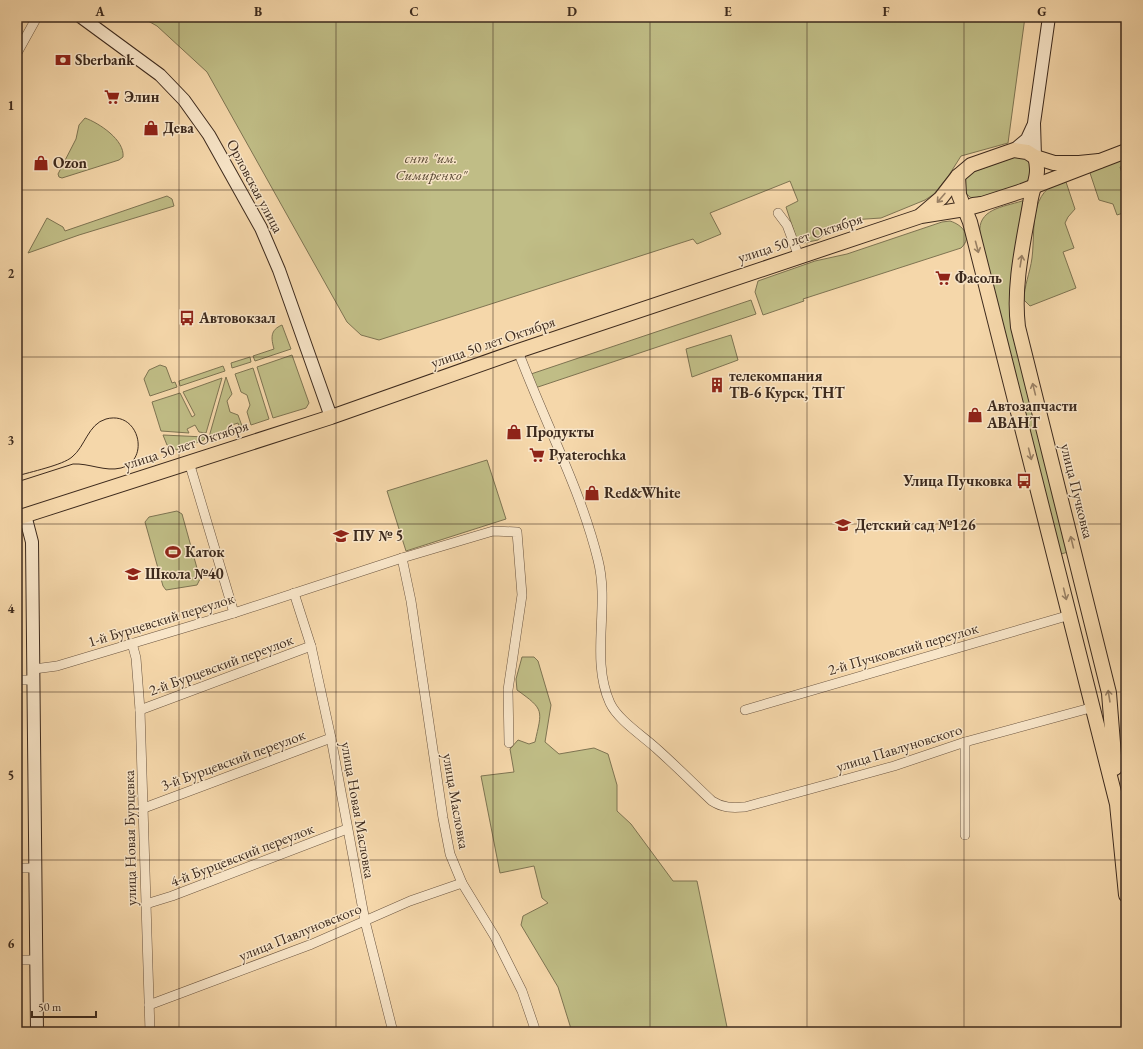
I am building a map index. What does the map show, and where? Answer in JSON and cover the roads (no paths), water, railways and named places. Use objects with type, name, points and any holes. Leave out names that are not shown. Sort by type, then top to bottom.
[{"type":"main road","points":[[921,216],[941,198],[958,176],[971,165],[1014,150],[1027,152],[1035,157],[1064,164],[1099,161]]},
{"type":"main road","points":[[1033,187],[1126,151]]},
{"type":"main road","name":"улица Пучковка","points":[[1035,157],[1038,171],[1033,187],[1018,278],[1017,316],[1109,693],[1126,895]]},
{"type":"main road","points":[[958,176],[958,195],[967,204],[982,204]]},
{"type":"main road","name":"улица 50 лет Октября","points":[[21,517],[331,417],[518,351],[921,216],[966,210],[1033,187]]},
{"type":"main road","name":"улица Пучковка","points":[[958,195],[966,210],[970,222],[1118,804]]},
{"type":"main road","points":[[1058,564],[1076,559]]},
{"type":"street","points":[[17,53],[36,17]]},
{"type":"street","name":"Орловская улица","points":[[81,17],[160,75],[184,100],[209,135],[260,228],[279,270],[331,417]]},
{"type":"street","points":[[1035,157],[1034,123],[1049,17]]},
{"type":"street","points":[[1014,150],[1027,139],[1034,123]]},
{"type":"street","points":[[778,213],[787,225],[799,257]]},
{"type":"street","name":"улица Павлуновского","points":[[518,351],[533,392],[570,477],[598,559],[604,604],[601,665],[603,685],[610,704],[624,720],[712,801],[721,806],[732,808],[745,806],[894,766],[965,742],[1095,712],[1111,713]]},
{"type":"street","points":[[189,462],[234,613]]},
{"type":"street","points":[[21,517],[32,542],[37,1032]]},
{"type":"street","name":"1-й Бурцевский переулок","points":[[17,680],[57,666],[234,613],[402,558],[494,531],[517,532],[522,595],[508,690],[509,743]]},
{"type":"street","name":"улица Масловка","points":[[402,558],[411,601],[443,818],[450,854],[462,883],[495,937],[522,992],[536,1032]]},
{"type":"street","name":"улица Новая Масловка","points":[[294,593],[311,646],[331,738],[365,921],[391,1031]]},
{"type":"street","name":"2-й Пучковский переулок","points":[[745,710],[1070,615]]},
{"type":"street","name":"улица Новая Бурцевка","points":[[132,643],[136,658],[140,710],[150,1032]]},
{"type":"street","name":"2-й Бурцевский переулок","points":[[140,710],[311,646]]},
{"type":"street","name":"3-й Бурцевский переулок","points":[[144,808],[331,738]]},
{"type":"street","points":[[965,742],[965,835]]},
{"type":"street","name":"4-й Бурцевский переулок","points":[[146,904],[172,896],[347,829]]},
{"type":"street","points":[[17,868],[35,868]]},
{"type":"street","name":"улица Павлуновского","points":[[149,1005],[305,946],[410,902],[462,883]]},
{"type":"street","points":[[17,960],[36,960]]},
{"type":"tram line","points":[[17,476],[68,460],[80,448],[95,426],[106,419],[117,418],[126,422],[133,428],[137,437],[138,447],[136,456],[130,463],[121,468],[109,469],[73,464],[17,482]]},
{"type":"place","name":"Sberbank","points":[[63,60]]},
{"type":"place","name":"Элин","points":[[112,97]]},
{"type":"place","name":"Дева","points":[[151,128]]},
{"type":"place","name":"Ozon","points":[[41,163]]},
{"type":"place","name":"Фасоль","points":[[943,278]]},
{"type":"place","name":"Автовокзал","points":[[187,318]]},
{"type":"place","name":"телекомпания ТВ-6 Курск, ТНТ","points":[[717,385]]},
{"type":"place","name":"Автозапчасти АВАНТ","points":[[975,415]]},
{"type":"place","name":"Продукты","points":[[514,432]]},
{"type":"place","name":"Pyaterochka","points":[[537,455]]},
{"type":"place","name":"Улица Пучковка","points":[[1024,481]]},
{"type":"place","name":"Red&White","points":[[592,493]]},
{"type":"place","name":"Детский сад №126","points":[[843,525]]},
{"type":"place","name":"ПУ № 5","points":[[341,536]]},
{"type":"place","name":"Каток","points":[[173,552]]},
{"type":"place","name":"Школа №40","points":[[133,574]]},
{"type":"park label","name":"снт \"им. Симиренко\"","points":[[431,166]]}]
